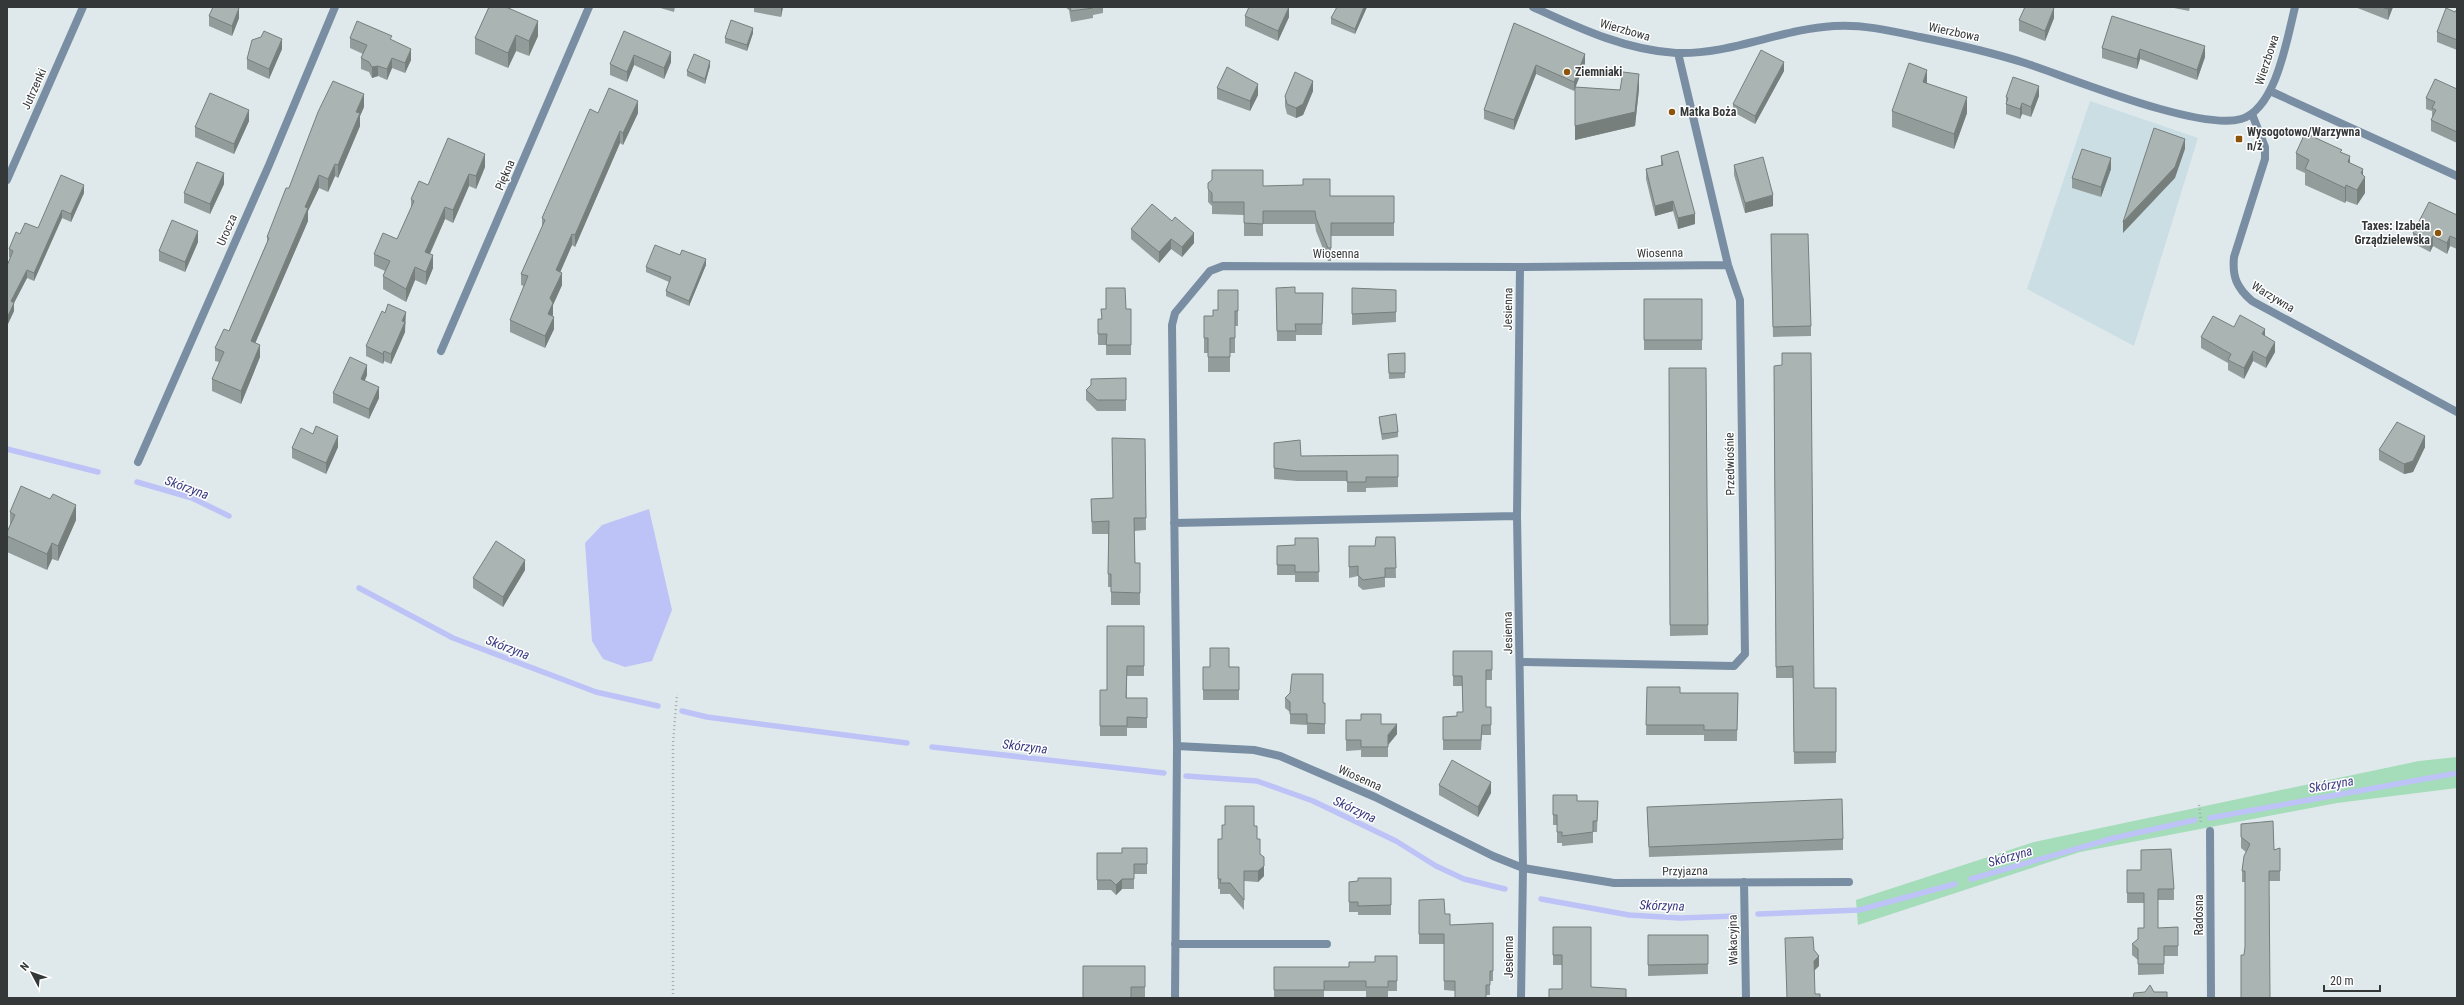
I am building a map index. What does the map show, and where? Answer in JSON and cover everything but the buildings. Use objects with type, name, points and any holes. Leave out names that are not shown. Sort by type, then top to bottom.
[{"type":"street","name":"Jutrzenki","points":[[7,180],[83,7]]},
{"type":"street","name":"Urocza","points":[[138,462],[269,165],[335,7]]},
{"type":"street","name":"Piękna","points":[[441,351],[589,7]]},
{"type":"street","name":"Wierzbowa","points":[[1533,7],[1619,43],[1647,50],[1678,53],[1746,44],[1801,30],[1850,25],[1986,51],[2108,92],[2204,119],[2233,121],[2252,114],[2262,104],[2270,91],[2295,7]]},
{"type":"street","name":"Przedwiośnie","points":[[1521,662],[1734,666],[1745,654],[1740,300],[1728,265],[1678,53]]},
{"type":"street","points":[[2270,91],[2457,176]]},
{"type":"street","name":"Warzywna","points":[[2252,114],[2265,147],[2265,159],[2234,258],[2233,271],[2236,283],[2242,292],[2252,301],[2457,412]]},
{"type":"street","name":"Wiosenna","points":[[1175,998],[1177,746],[1172,325],[1175,313],[1210,271],[1222,266],[1520,267],[1728,265]]},
{"type":"street","name":"Jesienna","points":[[1520,267],[1517,516],[1521,662],[1523,868],[1522,998]]},
{"type":"street","points":[[1174,523],[1517,516]]},
{"type":"street","name":"Wiosenna","points":[[1177,746],[1254,750],[1280,756],[1375,797],[1492,856],[1523,868]]},
{"type":"street","name":"Radosna","points":[[2210,831],[2211,998]]},
{"type":"street","name":"Przyjazna","points":[[1523,868],[1614,883],[1849,882]]},
{"type":"street","name":"Wakacyjna","points":[[1744,882],[1746,998]]},
{"type":"street","points":[[1175,944],[1327,944]]},
{"type":"path","points":[[674,998],[673,743],[677,694]]},
{"type":"path","points":[[2199,805],[2199,829]]},
{"type":"shaded area","points":[[2090,101],[2198,138],[2134,346],[2027,289]]},
{"type":"green space","points":[[2457,757],[2457,788],[2337,803],[2080,852],[1858,925],[1856,900],[2034,842],[2419,761]]},
{"type":"water","points":[[649,509],[672,610],[652,661],[625,667],[603,659],[592,641],[585,543],[602,525]]},
{"type":"waterway","name":"Skórzyna","points":[[7,449],[98,472]]},
{"type":"waterway","name":"Skórzyna","points":[[137,482],[192,498],[229,516]]},
{"type":"waterway","name":"Skórzyna","points":[[359,588],[453,638],[596,692],[658,706]]},
{"type":"waterway","name":"Skórzyna","points":[[682,711],[707,717],[907,743]]},
{"type":"waterway","name":"Skórzyna","points":[[932,747],[1164,773]]},
{"type":"waterway","name":"Skórzyna","points":[[2210,818],[2457,773]]},
{"type":"waterway","name":"Skórzyna","points":[[1186,776],[1257,781],[1313,801],[1396,841],[1436,866],[1464,879],[1505,889]]},
{"type":"waterway","name":"Skórzyna","points":[[1971,879],[2114,838],[2195,820]]},
{"type":"waterway","name":"Skórzyna","points":[[1758,914],[1859,910],[1955,884]]},
{"type":"waterway","name":"Skórzyna","points":[[1541,899],[1629,915],[1680,918],[1736,916]]},
{"type":"place","name":"Ziemniaki","points":[[1567,72]]},
{"type":"place","name":"Matka Boża","points":[[1672,112]]},
{"type":"place","name":"Wysogotowo/Warzywna n/ż","points":[[2239,139]]},
{"type":"place","name":"Taxes: Izabela Grządzielewska","points":[[2438,233]]}]
